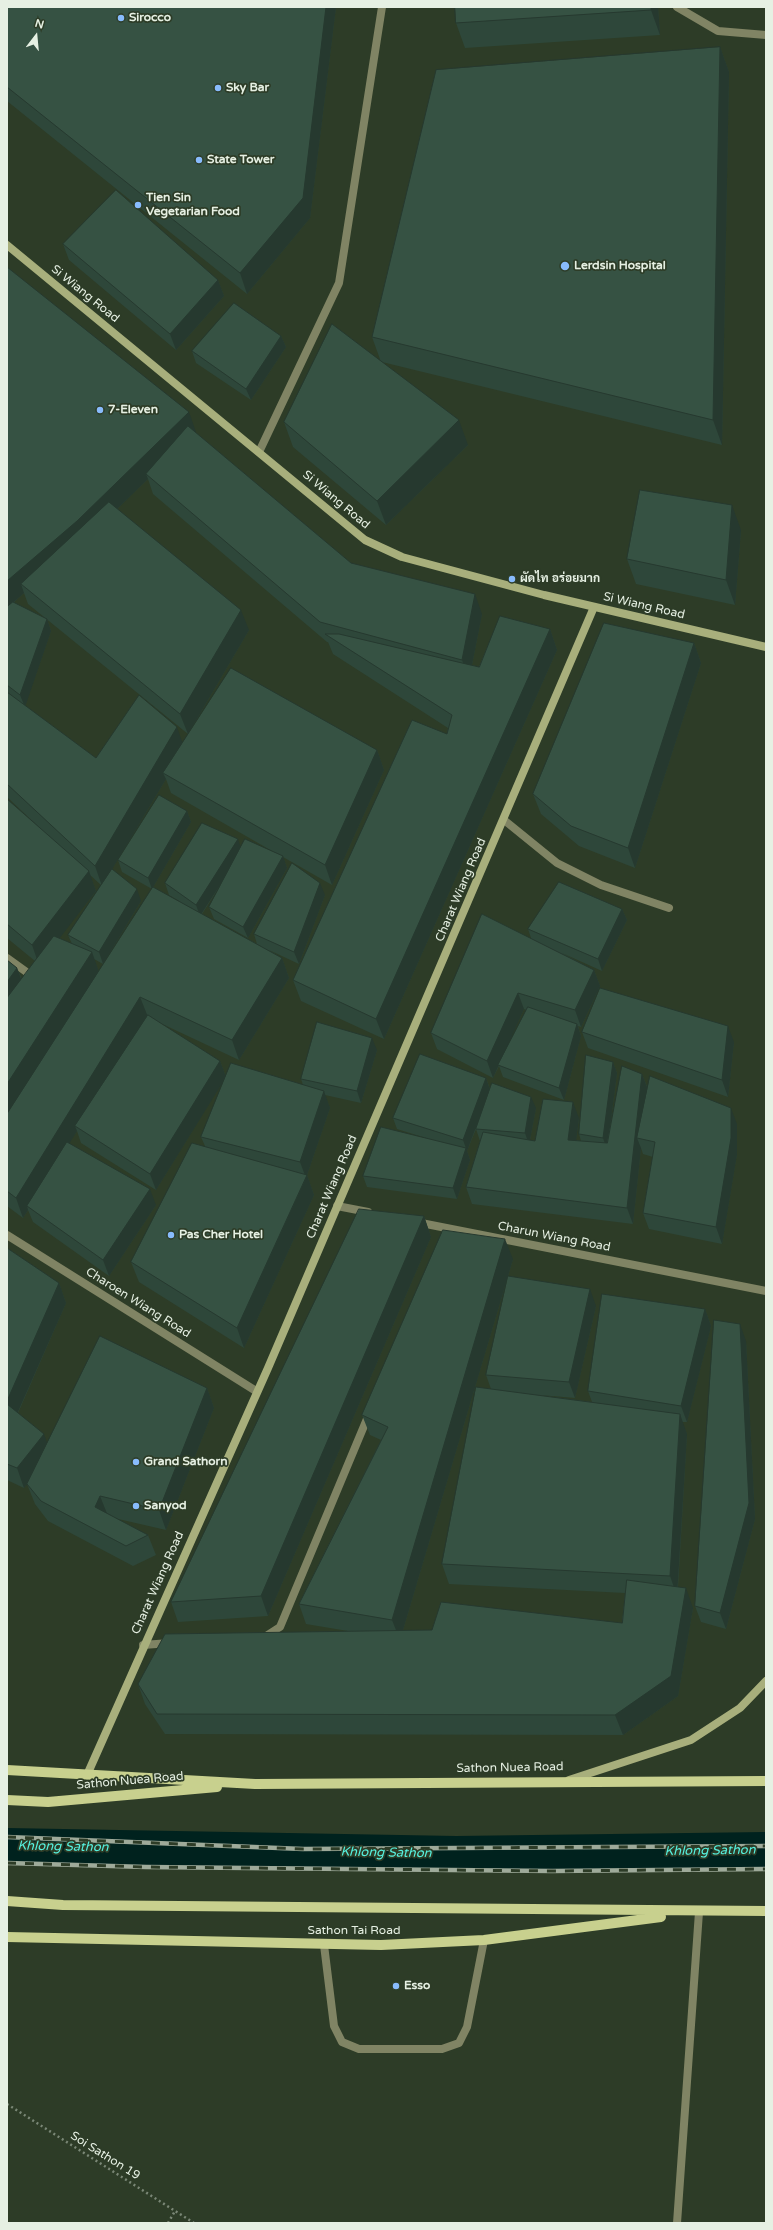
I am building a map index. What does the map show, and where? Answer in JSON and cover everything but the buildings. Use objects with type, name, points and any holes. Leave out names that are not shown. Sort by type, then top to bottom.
[{"type":"main road","name":"Sathon Nuea Road","points":[[7,1770],[255,1784],[766,1781]]},
{"type":"main road","name":"Sathon Nuea Road","points":[[7,1800],[48,1802],[255,1784]]},
{"type":"main road","name":"Sathon Tai Road","points":[[7,1901],[63,1905],[699,1912],[766,1911]]},
{"type":"main road","name":"Sathon Tai Road","points":[[7,1937],[381,1945],[484,1940],[699,1912]]},
{"type":"street","points":[[259,452],[339,282],[382,7]]},
{"type":"street","points":[[677,7],[718,31],[766,35]]},
{"type":"street","name":"Si Wiang Road","points":[[7,245],[365,540],[402,558],[594,607],[766,647]]},
{"type":"street","name":"Charat Wiang Road","points":[[87,1775],[337,1206],[504,820],[594,607]]},
{"type":"street","points":[[504,820],[557,863],[601,885],[668,908]]},
{"type":"street","points":[[7,958],[32,976]]},
{"type":"street","points":[[337,1206],[376,1214]]},
{"type":"street","name":"Charun Wiang Road","points":[[407,1220],[444,1231],[766,1291]]},
{"type":"street","name":"Charoen Wiang Road","points":[[7,1235],[256,1391]]},
{"type":"street","points":[[260,1636],[267,1636],[280,1627],[371,1409]]},
{"type":"street","points":[[143,1645],[180,1642]]},
{"type":"street","points":[[566,1781],[691,1740],[740,1708],[766,1681]]},
{"type":"street","points":[[677,2223],[699,1912]]},
{"type":"street","points":[[324,1944],[334,2026],[342,2042],[359,2049],[442,2049],[459,2043],[467,2027],[484,1940]]},
{"type":"path","name":"Soi Sathon 19","points":[[7,2104],[194,2223]]},
{"type":"path","points":[[168,2223],[175,2211]]},
{"type":"waterway","name":"Khlong Sathon","points":[[7,1846],[456,1854],[766,1850]]},
{"type":"railway","points":[[7,1837],[303,1849],[766,1846]]},
{"type":"railway","points":[[7,1863],[146,1867],[552,1871],[766,1869]]},
{"type":"place","name":"Sirocco","points":[[121,18]]},
{"type":"place","name":"Sky Bar","points":[[218,88]]},
{"type":"place","name":"State Tower","points":[[199,160]]},
{"type":"place","name":"Tien Sin Vegetarian Food","points":[[138,205]]},
{"type":"place","name":"Lerdsin Hospital","points":[[565,266]]},
{"type":"place","name":"7-Eleven","points":[[100,410]]},
{"type":"place","name":"ผัดไท อร่อยมาก","points":[[512,579]]},
{"type":"place","name":"Pas Cher Hotel","points":[[171,1235]]},
{"type":"place","name":"Grand Sathorn","points":[[136,1462]]},
{"type":"place","name":"Sanyod","points":[[136,1506]]},
{"type":"place","name":"Esso","points":[[396,1986]]}]
